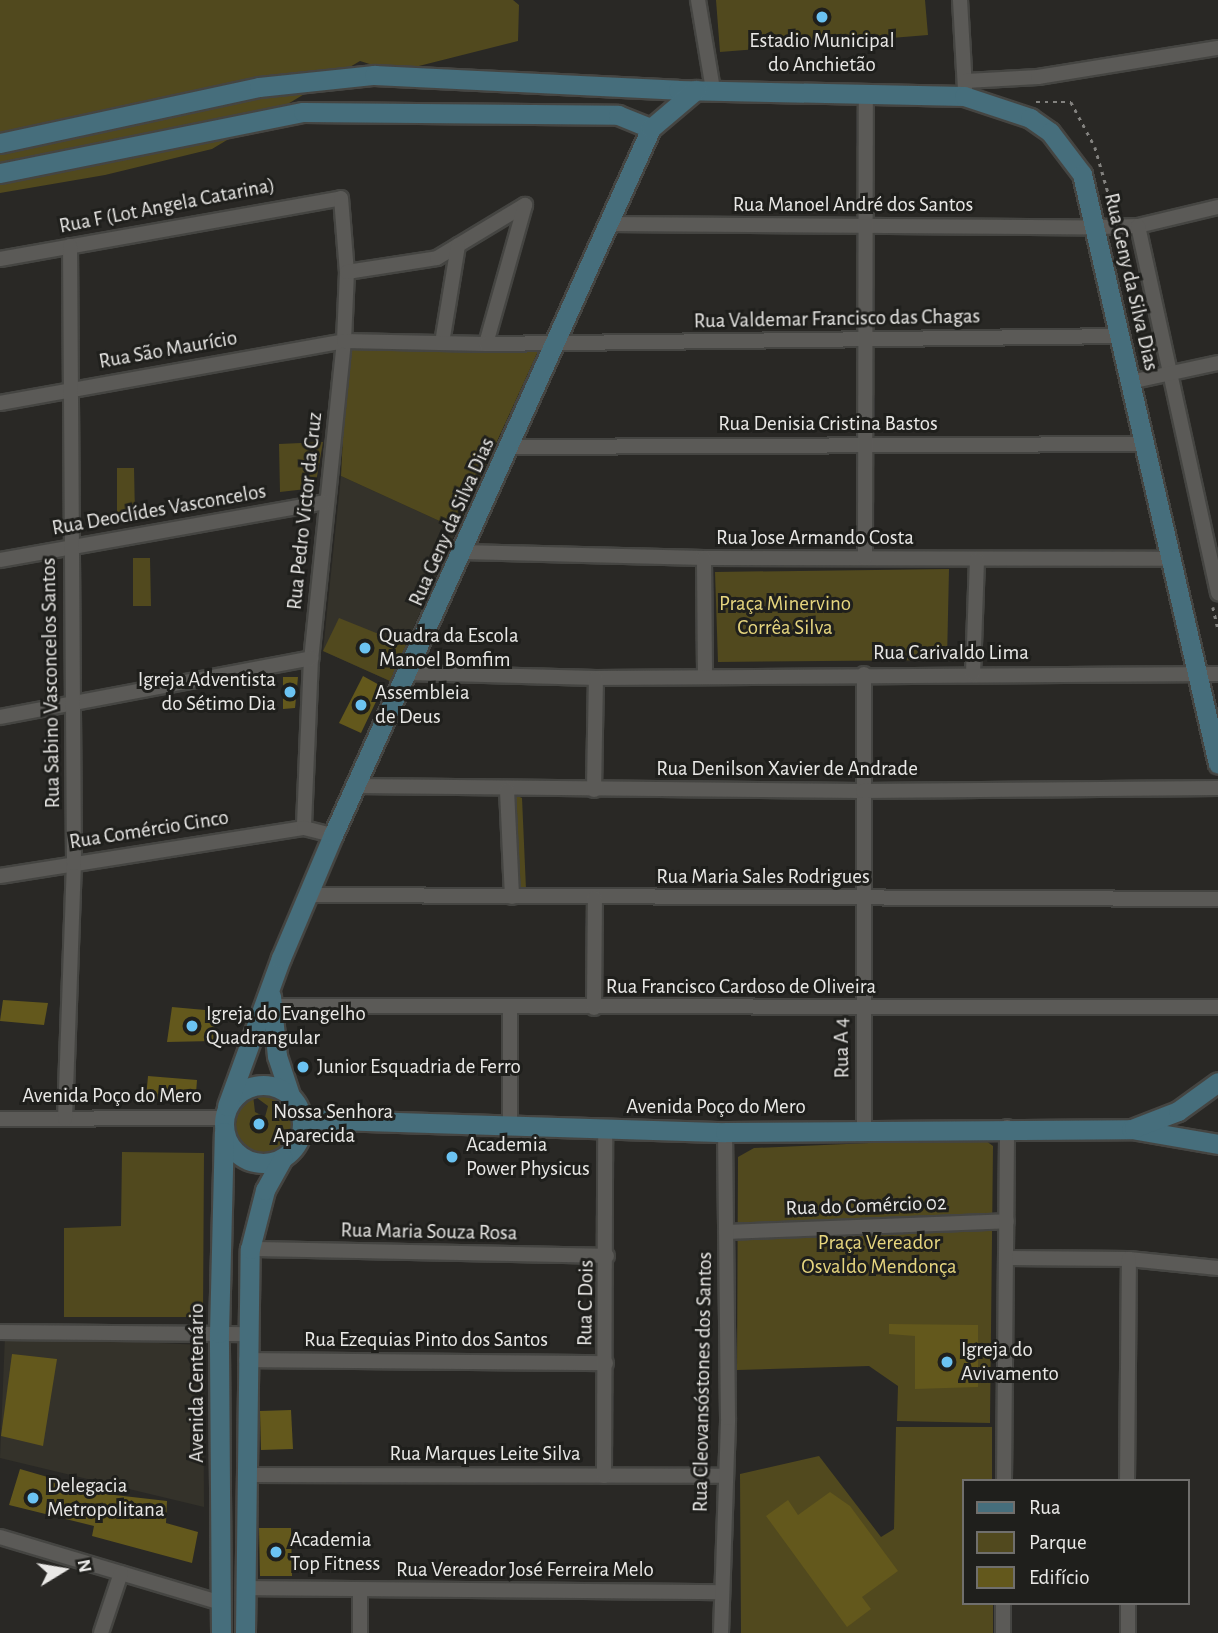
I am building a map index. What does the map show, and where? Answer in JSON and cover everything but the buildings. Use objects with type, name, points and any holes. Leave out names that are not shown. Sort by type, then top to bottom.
[{"type":"main road","name":"Rua Geny da Silva Dias","points":[[0,143],[206,97],[315,79],[434,76],[655,89],[866,95],[965,88],[1030,118],[1050,132],[1082,174],[1098,227],[1168,559],[1208,673],[1218,764]]},
{"type":"main road","name":"Rua Geny da Silva Dias","points":[[225,1119],[268,1000],[333,835],[511,447],[651,128],[704,90]]},
{"type":"main road","points":[[0,173],[303,112],[618,115],[651,128]]},
{"type":"main road","name":"Rua Geny da Silva Dias","points":[[268,1000],[277,1056],[290,1095]]},
{"type":"main road","name":"Avenida Poço do Mero","points":[[1131,1129],[1178,1111],[1218,1082]]},
{"type":"main road","points":[[245,1633],[246,1360],[250,1249],[265,1190],[283,1158],[299,1141],[302,1119],[290,1095],[279,1088],[256,1085],[244,1089],[225,1119],[236,1154],[247,1161],[272,1163],[283,1158]]},
{"type":"main road","name":"Avenida Centenário","points":[[221,1633],[219,1333],[225,1119]]},
{"type":"main road","name":"Avenida Poço do Mero","points":[[302,1119],[725,1132],[864,1128],[1131,1129],[1218,1144]]},
{"type":"main road","points":[[220,1490],[247,1482]]},
{"type":"street","points":[[698,0],[704,90]]},
{"type":"street","points":[[960,0],[965,88],[1218,48]]},
{"type":"street","points":[[865,558],[866,95]]},
{"type":"street","name":"Rua F (Lot Angela Catarina)","points":[[0,259],[341,198]]},
{"type":"street","name":"Rua Pedro Victor da Cruz","points":[[304,828],[311,658],[325,502],[344,341],[347,272],[341,198]]},
{"type":"street","points":[[347,272],[427,260],[525,205],[486,344]]},
{"type":"street","name":"Rua Manoel André dos Santos","points":[[608,224],[1098,227],[1130,226],[1218,207]]},
{"type":"street","points":[[1130,226],[1172,373],[1215,597]]},
{"type":"street","points":[[442,343],[458,245]]},
{"type":"street","name":"Rua Sabino Vasconcelos Santos","points":[[65,1119],[75,863],[71,705],[70,246]]},
{"type":"street","name":"Rua Valdemar Francisco das Chagas","points":[[442,343],[1119,336]]},
{"type":"street","name":"Rua São Maurício","points":[[0,403],[71,388],[344,341],[442,343]]},
{"type":"street","points":[[1130,382],[1218,363]]},
{"type":"street","name":"Rua Denisia Cristina Bastos","points":[[511,447],[1145,444]]},
{"type":"street","name":"Rua Deoclídes Vasconcelos","points":[[0,561],[325,502]]},
{"type":"street","points":[[1202,525],[1218,522]]},
{"type":"street","name":"Rua Jose Armando Costa","points":[[462,552],[704,558],[1168,559]]},
{"type":"street","points":[[704,558],[705,674]]},
{"type":"street","points":[[973,674],[976,560]]},
{"type":"street","points":[[0,717],[311,658]]},
{"type":"street","name":"Rua Carivaldo Lima","points":[[409,673],[596,678],[705,674],[1208,673]]},
{"type":"street","name":"Rua A 4","points":[[864,674],[864,1128]]},
{"type":"street","points":[[594,790],[596,678]]},
{"type":"street","name":"Rua Denilson Xavier de Andrade","points":[[356,786],[508,790],[863,791],[1218,788]]},
{"type":"street","points":[[508,790],[513,897]]},
{"type":"street","points":[[304,828],[333,835]]},
{"type":"street","name":"Rua Comércio Cinco","points":[[0,876],[304,828]]},
{"type":"street","name":"Rua Maria Sales Rodrigues","points":[[309,895],[1218,899]]},
{"type":"street","points":[[594,898],[594,1008]]},
{"type":"street","name":"Rua Francisco Cardoso de Oliveira","points":[[268,1000],[594,1008],[1218,1007]]},
{"type":"street","points":[[510,1007],[510,1127]]},
{"type":"street","name":"Avenida Poço do Mero","points":[[0,1119],[225,1119]]},
{"type":"street","points":[[1004,1479],[1008,1258],[1007,1127]]},
{"type":"street","name":"Rua C Dois","points":[[604,1476],[607,1256],[605,1130]]},
{"type":"street","name":"Rua Cleovansóstones dos Santos","points":[[721,1633],[725,1132]]},
{"type":"street","name":"Rua do Comércio 02","points":[[726,1232],[1007,1221]]},
{"type":"street","name":"Rua Maria Souza Rosa","points":[[250,1249],[607,1256]]},
{"type":"street","points":[[1008,1258],[1129,1259],[1218,1268]]},
{"type":"street","points":[[1127,1479],[1129,1259]]},
{"type":"street","points":[[0,1332],[247,1334]]},
{"type":"street","name":"Rua Ezequias Pinto dos Santos","points":[[246,1360],[606,1363]]},
{"type":"street","name":"Rua Marques Leite Silva","points":[[247,1482],[724,1476]]},
{"type":"street","points":[[0,1537],[221,1603]]},
{"type":"street","points":[[101,1633],[121,1573]]},
{"type":"street","name":"Rua Vereador José Ferreira Melo","points":[[245,1588],[720,1592]]},
{"type":"street","points":[[360,1591],[360,1633]]},
{"type":"street","points":[[1003,1605],[1003,1633]]},
{"type":"street","points":[[1128,1605],[1128,1633]]},
{"type":"path","points":[[1026,102],[1071,102],[1095,147],[1114,213],[1130,226]]},
{"type":"path","points":[[1215,597],[1218,628]]},
{"type":"shaded area","points":[[341,476],[457,529],[390,681],[323,651]]},
{"type":"shaded area","points":[[5,1336],[203,1345],[204,1507],[0,1458]]},
{"type":"green space","points":[[0,0],[513,0],[519,5],[518,41],[395,72],[360,61],[212,149],[105,175],[0,193]]},
{"type":"green space","name":"Estadio Municipal do Anchietão","points":[[716,0],[925,0],[928,35],[720,52]]},
{"type":"green space","points":[[348,337],[540,347],[457,529],[341,476]]},
{"type":"green space","points":[[323,442],[315,488],[280,492],[279,444]]},
{"type":"green space","points":[[117,468],[134,468],[135,515],[117,516]]},
{"type":"green space","points":[[133,558],[150,558],[151,606],[133,606]]},
{"type":"green space","name":"Praça Minervino Corrêa Silva","points":[[949,569],[947,660],[718,662],[715,572]]},
{"type":"green space","name":"Quadra da Escola Manoel Bomfim","points":[[339,618],[406,645],[390,681],[323,651]]},
{"type":"green space","points":[[513,794],[522,798],[526,889],[518,890]]},
{"type":"green space","points":[[262,1092],[285,1098],[298,1120],[293,1140],[273,1155],[248,1150],[235,1131],[238,1108],[253,1098],[255,1112],[265,1117],[268,1106],[255,1097]]},
{"type":"green space","name":"Praça Vereador Osvaldo Mendonça","points":[[982,1138],[993,1146],[990,1423],[897,1421],[898,1386],[869,1366],[737,1370],[738,1157],[754,1148]]},
{"type":"green space","points":[[122,1152],[204,1153],[203,1317],[64,1317],[64,1228],[121,1226]]},
{"type":"green space","points":[[896,1427],[992,1427],[992,1479],[962,1479],[962,1605],[993,1605],[993,1633],[741,1633],[740,1474],[819,1456],[881,1537],[894,1529]]},
{"type":"place","name":"Estadio Municipal do Anchietão","points":[[822,17]]},
{"type":"place","name":"Quadra da Escola Manoel Bomfim","points":[[365,648]]},
{"type":"place","name":"Igreja Adventista do Sétimo Dia","points":[[290,692]]},
{"type":"place","name":"Assembleia de Deus","points":[[361,705]]},
{"type":"place","name":"Igreja do Evangelho Quadrangular","points":[[192,1026]]},
{"type":"place","name":"Junior Esquadria de Ferro","points":[[303,1067]]},
{"type":"place","name":"Nossa Senhora Aparecida","points":[[259,1124]]},
{"type":"place","name":"Academia Power Physicus","points":[[452,1157]]},
{"type":"place","name":"Igreja do Avivamento","points":[[947,1362]]},
{"type":"place","name":"Delegacia Metropolitana","points":[[33,1498]]},
{"type":"place","name":"Academia Top Fitness","points":[[276,1552]]}]
